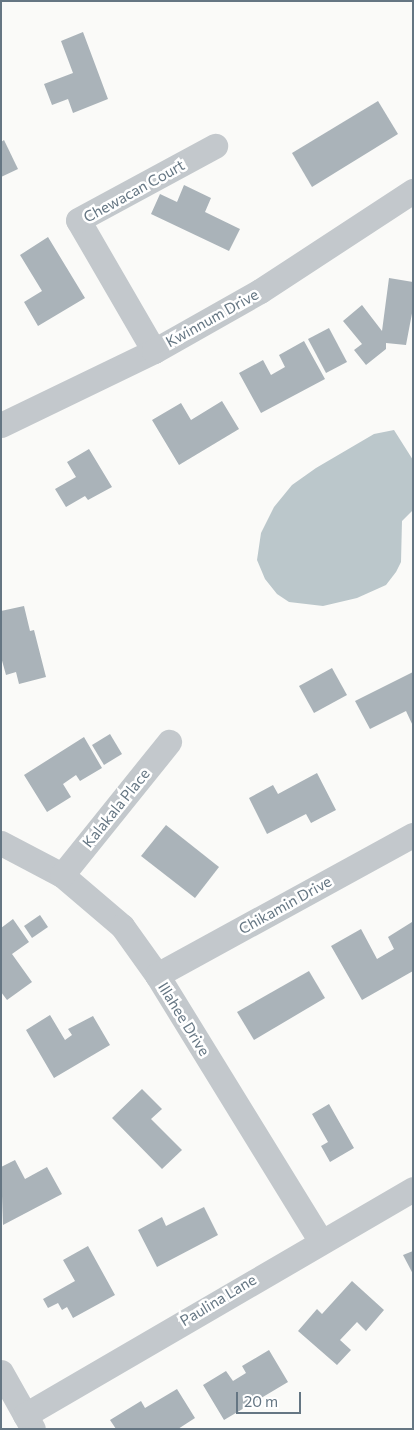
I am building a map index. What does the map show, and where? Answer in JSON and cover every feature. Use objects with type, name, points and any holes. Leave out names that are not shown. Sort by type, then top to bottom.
[{"type":"street","name":"Chewacan Court","points":[[154,351],[78,220],[215,146]]},
{"type":"street","name":"Kwinnum Drive","points":[[1,426],[154,351],[260,291],[413,191]]},
{"type":"street","name":"Kalakala Place","points":[[62,875],[169,742]]},
{"type":"street","name":"Chikamin Drive","points":[[157,975],[413,835]]},
{"type":"street","name":"Illahee Drive","points":[[1,842],[62,875],[122,926],[157,975],[320,1240]]},
{"type":"street","name":"Paulina Lane","points":[[29,1422],[320,1240],[413,1189]]},
{"type":"street","points":[[1,1372],[29,1422]]},
{"type":"shaded area","points":[[394,430],[413,460],[413,510],[402,521],[401,562],[396,572],[386,585],[357,598],[323,606],[289,602],[277,594],[265,579],[257,560],[261,533],[274,507],[292,485],[316,468],[374,434]]},
{"type":"building","points":[[83,32],[108,99],[73,113],[68,99],[52,105],[44,84],[73,73],[61,41]]},
{"type":"building","points":[[378,101],[398,134],[312,187],[292,153]]},
{"type":"building","points":[[4,140],[18,169],[1,177],[1,142]]},
{"type":"building","points":[[184,185],[211,198],[205,212],[240,229],[229,251],[151,214],[160,194],[177,202]]},
{"type":"building","points":[[48,237],[85,298],[38,326],[24,302],[42,291],[20,255]]},
{"type":"building","points":[[389,278],[413,282],[413,308],[406,345],[386,343],[386,349],[366,365],[354,350],[362,344],[343,321],[362,305],[382,331]]},
{"type":"building","points":[[329,328],[347,362],[326,373],[308,339]]},
{"type":"building","points":[[304,341],[325,379],[261,413],[239,373],[263,360],[271,375],[285,367],[279,355]]},
{"type":"building","points":[[222,401],[239,429],[179,465],[152,420],[181,403],[191,420]]},
{"type":"building","points":[[89,449],[112,487],[88,500],[85,496],[66,507],[55,489],[76,477],[67,462]]},
{"type":"building","points":[[24,606],[30,631],[34,630],[46,677],[19,684],[16,672],[6,675],[1,657],[1,611]]},
{"type":"building","points":[[332,668],[347,695],[314,713],[299,686]]},
{"type":"building","points":[[413,672],[413,726],[406,711],[370,729],[355,701]]},
{"type":"building","points":[[110,734],[122,754],[104,765],[92,745]]},
{"type":"building","points":[[84,737],[102,768],[80,781],[76,775],[63,784],[71,797],[47,812],[24,775]]},
{"type":"building","points":[[317,773],[336,810],[311,823],[306,814],[267,834],[249,798],[273,785],[278,794]]},
{"type":"building","points":[[166,825],[219,867],[195,898],[141,856]]},
{"type":"building","points":[[40,915],[48,927],[32,938],[24,926]]},
{"type":"building","points":[[13,919],[29,942],[12,954],[32,982],[7,1000],[1,992],[1,928]]},
{"type":"building","points":[[412,922],[413,971],[362,1000],[331,946],[361,929],[377,959],[394,949],[388,937]]},
{"type":"building","points":[[309,971],[325,998],[254,1040],[237,1012]]},
{"type":"building","points":[[50,1015],[65,1040],[72,1035],[68,1029],[93,1016],[110,1045],[54,1078],[26,1030]]},
{"type":"building","points":[[142,1089],[162,1109],[151,1119],[182,1150],[162,1169],[112,1118]]},
{"type":"building","points":[[329,1104],[354,1148],[330,1162],[321,1146],[328,1142],[312,1114]]},
{"type":"building","points":[[15,1160],[25,1179],[47,1167],[62,1194],[3,1225],[1,1167]]},
{"type":"building","points":[[204,1207],[218,1235],[157,1267],[138,1230],[162,1217],[166,1226]]},
{"type":"building","points":[[88,1246],[115,1295],[73,1318],[67,1307],[62,1310],[58,1303],[48,1308],[43,1299],[75,1281],[63,1260]]},
{"type":"building","points":[[413,1251],[413,1274],[403,1255]]},
{"type":"building","points":[[352,1281],[384,1310],[366,1331],[357,1322],[340,1340],[351,1350],[337,1365],[298,1331],[317,1309],[322,1314]]},
{"type":"building","points":[[269,1350],[288,1382],[224,1420],[203,1385],[226,1371],[233,1381],[246,1373],[242,1366]]},
{"type":"building","points":[[177,1389],[195,1418],[178,1429],[116,1429],[110,1420],[141,1401],[145,1408]]}]
